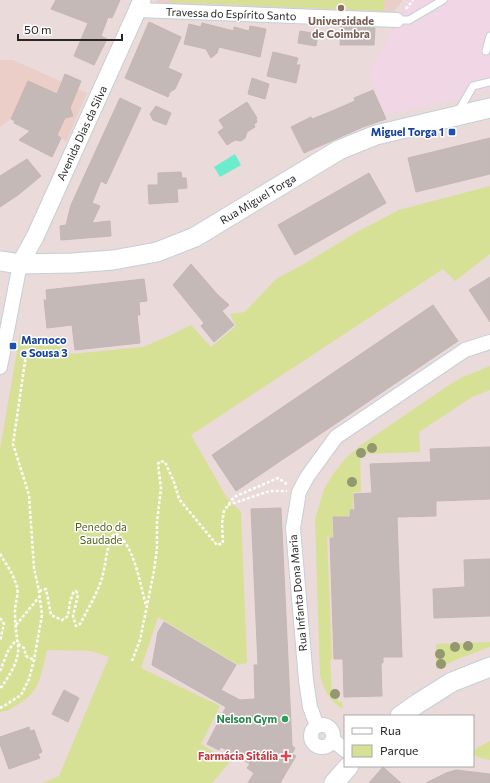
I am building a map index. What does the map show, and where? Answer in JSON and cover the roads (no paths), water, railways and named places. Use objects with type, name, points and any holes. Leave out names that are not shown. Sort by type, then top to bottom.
[{"type":"main road","name":"Rua Miguel Torga","points":[[0,260],[20,264],[79,263],[113,260],[157,252],[195,237],[339,150],[376,135],[490,108]]},
{"type":"main road","points":[[401,715],[452,682],[490,667]]},
{"type":"main road","points":[[334,783],[348,767]]},
{"type":"street","name":"Travessa do Espírito Santo","points":[[140,5],[396,20]]},
{"type":"street","name":"Avenida Dias da Silva","points":[[20,264],[35,237],[140,5]]},
{"type":"street","points":[[0,368],[20,264]]},
{"type":"street","name":"Rua Infanta Dona Maria","points":[[344,749],[333,740],[333,732],[331,729],[325,725],[317,726],[310,707],[306,680],[292,528],[299,492],[307,477],[336,437],[465,350],[490,342]]},
{"type":"lane","points":[[396,20],[408,20],[443,0]]},
{"type":"lane","points":[[486,51],[490,36]]},
{"type":"lane","points":[[455,117],[473,86],[490,82]]},
{"type":"place","name":"Universidade de Coimbra","points":[[341,8]]},
{"type":"place","name":"Miguel Torga 1","points":[[452,132]]},
{"type":"place","name":"Marnoco e Sousa 3","points":[[13,346]]},
{"type":"place","name":"Nelson Gym","points":[[285,719]]},
{"type":"place","name":"Farmácia Sitália","points":[[286,756]]},
{"type":"park label","name":"Penedo da Saudade","points":[[101,533]]}]
